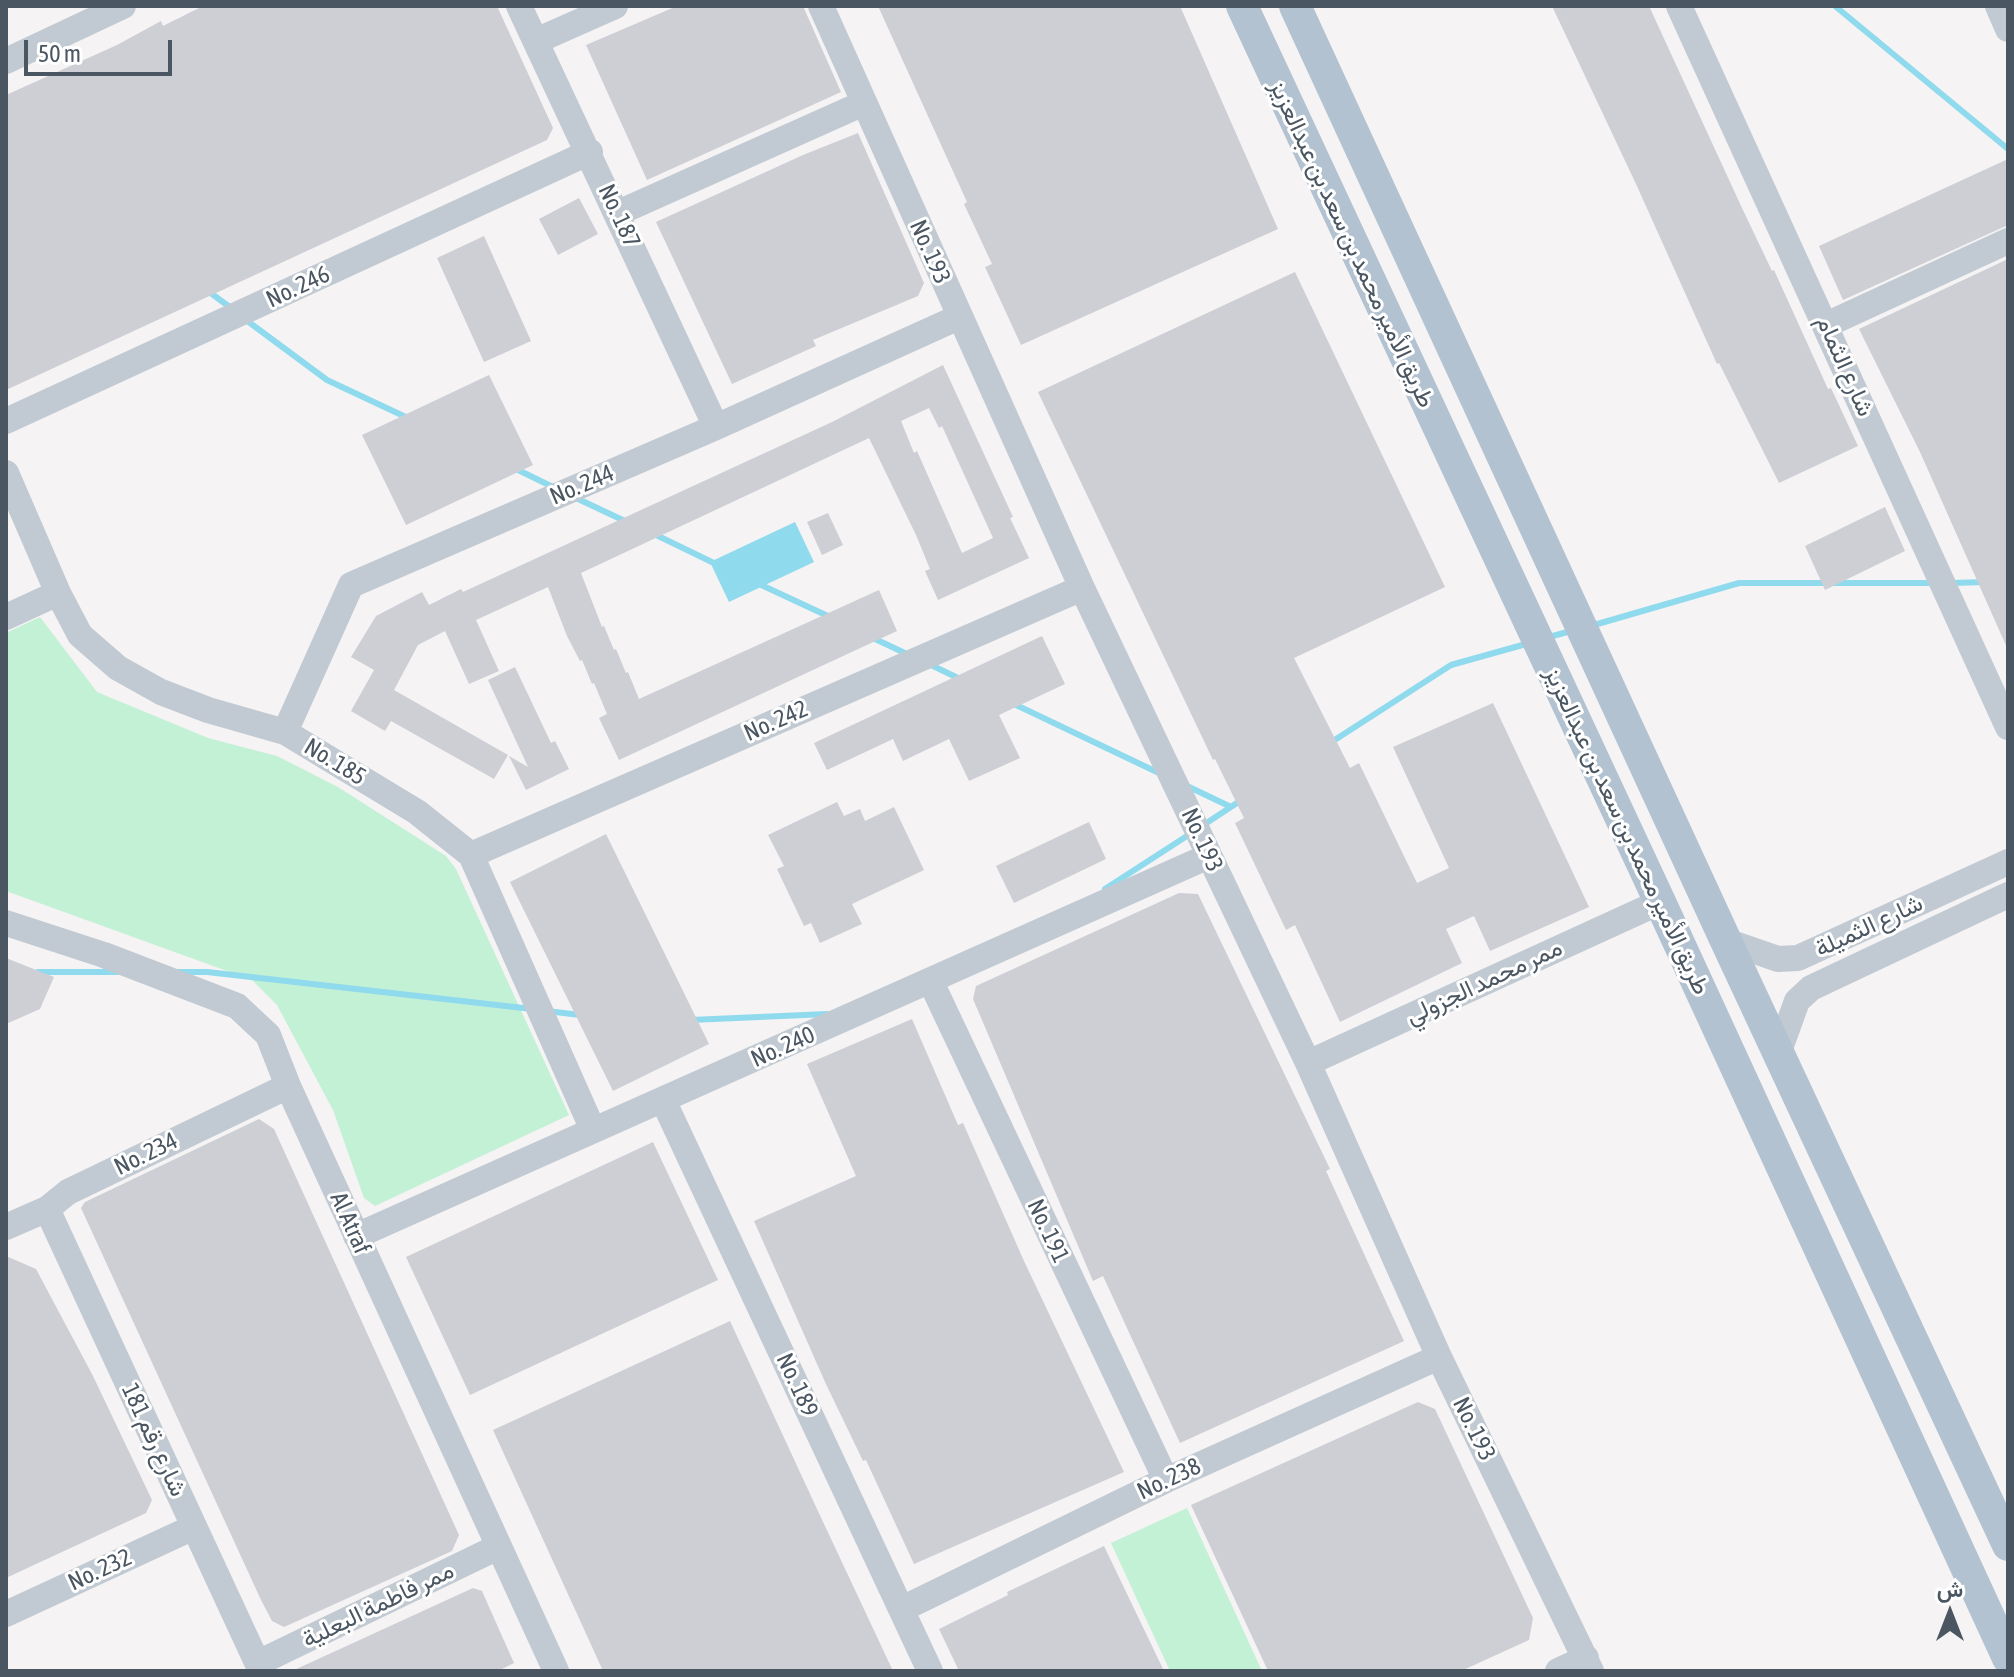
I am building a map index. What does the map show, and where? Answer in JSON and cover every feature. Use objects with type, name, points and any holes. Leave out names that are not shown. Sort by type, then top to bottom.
[{"type":"main road","name":"طريق الأمير محمد بن سعد بن عبدالعزيز","points":[[1242,6],[2008,1658]]},
{"type":"main road","name":"طريق الأمير محمد بن سعد بن عبدالعزيز","points":[[1295,6],[2008,1545]]},
{"type":"street","points":[[6,61],[123,6]]},
{"type":"street","name":"No. 187","points":[[519,6],[590,152],[716,427]]},
{"type":"street","points":[[536,41],[615,6]]},
{"type":"street","name":"No. 193","points":[[821,6],[1082,588],[1308,1063],[1439,1357],[1588,1665]]},
{"type":"street","name":"شارع الثمام","points":[[1679,6],[2008,727]]},
{"type":"street","points":[[1998,6],[2008,29]]},
{"type":"street","points":[[618,213],[864,103]]},
{"type":"street","name":"No. 246","points":[[6,421],[590,152]]},
{"type":"street","points":[[1826,325],[2008,241]]},
{"type":"street","name":"No. 244","points":[[285,732],[351,585],[716,427],[959,317]]},
{"type":"street","name":"No. 185","points":[[6,473],[58,593],[80,635],[118,668],[161,692],[208,710],[285,732],[417,812],[471,855],[593,1130]]},
{"type":"street","name":"No. 242","points":[[471,855],[1082,588]]},
{"type":"street","points":[[6,617],[58,593]]},
{"type":"street","name":"No. 240","points":[[356,1236],[1209,856]]},
{"type":"street","name":"شارع الثميلة","points":[[1726,941],[1778,959],[1798,958],[2008,862]]},
{"type":"street","name":"شارع الثميلة","points":[[1779,1051],[1797,1001],[1811,988],[2008,895]]},
{"type":"street","name":"ممر محمد الجزولي","points":[[1308,1063],[1660,902]]},
{"type":"street","name":"Al Atraf","points":[[6,923],[104,955],[237,1006],[268,1035],[288,1086],[556,1671]]},
{"type":"street","name":"No. 191","points":[[931,982],[1166,1480]]},
{"type":"street","name":"No. 234","points":[[6,1227],[47,1209],[68,1192],[288,1086]]},
{"type":"street","name":"No. 189","points":[[663,1100],[930,1671]]},
{"type":"street","name":"شارع رقم 181","points":[[47,1209],[260,1667]]},
{"type":"street","name":"No. 238","points":[[902,1609],[1166,1480],[1439,1357]]},
{"type":"street","name":"No. 232","points":[[6,1614],[194,1527]]},
{"type":"street","name":"ممر فاطمة البعلية","points":[[260,1667],[498,1547]]},
{"type":"street","points":[[1558,1671],[1588,1665]]},
{"type":"green space","points":[[40,617],[97,692],[208,738],[277,756],[338,787],[446,856],[456,869],[569,1115],[375,1206],[364,1198],[333,1110],[277,1005],[252,980],[6,891],[6,633]]},
{"type":"green space","points":[[1187,1508],[1262,1671],[1170,1671],[1111,1543]]},
{"type":"water","points":[[795,522],[814,562],[729,602],[710,562]]},
{"type":"building","points":[[203,6],[497,6],[553,128],[547,140],[6,390],[6,95],[117,45],[161,21],[163,26]]},
{"type":"building","points":[[677,6],[803,6],[841,92],[647,180],[586,45]]},
{"type":"building","points":[[878,6],[1180,6],[1278,229],[1021,345],[985,267],[992,264],[964,204],[967,202]]},
{"type":"building","points":[[1552,6],[1649,6],[1742,208],[1858,446],[1779,483],[1717,364]]},
{"type":"building","points":[[858,133],[924,283],[918,296],[813,340],[816,346],[732,384],[656,222]]},
{"type":"building","points":[[2008,159],[2008,225],[1843,300],[1819,246]]},
{"type":"building","points":[[579,198],[598,234],[558,255],[539,219]]},
{"type":"building","points":[[484,236],[531,341],[484,362],[437,258]]},
{"type":"building","points":[[2008,259],[2008,650],[1920,452],[1859,329]]},
{"type":"building","points":[[1295,272],[1445,587],[1294,658],[1350,768],[1359,763],[1417,883],[1449,868],[1393,747],[1493,703],[1589,907],[1490,951],[1474,916],[1446,929],[1462,963],[1340,1022],[1295,925],[1286,930],[1235,823],[1244,818],[1213,760],[1038,392]]},
{"type":"building","points":[[943,365],[1029,558],[938,600],[925,571],[930,569],[916,535],[869,438],[581,573],[602,627],[628,672],[639,699],[879,590],[897,631],[619,760],[599,718],[607,714],[594,683],[567,636],[548,587],[476,620],[499,671],[469,684],[445,631],[418,645],[394,690],[508,755],[494,779],[391,721],[385,731],[351,711],[374,670],[351,657],[376,616],[422,592],[429,605],[461,589],[463,592],[832,422]],"holes":[[[929,408],[939,428],[942,426],[993,538],[962,553],[901,421]]]},
{"type":"building","points":[[489,375],[533,465],[406,525],[362,435]]},
{"type":"building","points":[[1885,507],[1905,551],[1825,590],[1805,546]]},
{"type":"building","points":[[828,513],[843,545],[822,555],[807,522]]},
{"type":"building","points":[[1042,636],[1065,684],[999,715],[1020,758],[969,781],[949,739],[903,761],[893,739],[827,770],[814,743]]},
{"type":"building","points":[[515,667],[551,743],[555,741],[569,769],[526,790],[509,756],[528,767],[488,680]]},
{"type":"building","points":[[837,802],[844,816],[860,809],[865,821],[894,807],[924,870],[852,904],[862,924],[820,943],[811,923],[804,926],[777,869],[784,866],[768,835]]},
{"type":"building","points":[[1089,822],[1106,859],[1014,903],[996,866]]},
{"type":"building","points":[[606,834],[709,1044],[613,1091],[510,882]]},
{"type":"building","points":[[1179,893],[1198,894],[1330,1169],[1326,1171],[1404,1341],[1180,1443],[1103,1276],[1093,1281],[973,999],[976,986]]},
{"type":"building","points":[[6,958],[54,977],[40,1009],[6,1024]]},
{"type":"building","points":[[912,1019],[958,1125],[963,1123],[1024,1261],[1124,1472],[914,1564],[866,1460],[863,1461],[825,1382],[754,1221],[856,1176],[807,1064]]},
{"type":"building","points":[[259,1119],[274,1129],[459,1535],[452,1551],[284,1627],[272,1621],[261,1600],[81,1208],[85,1202]]},
{"type":"building","points":[[653,1142],[718,1280],[470,1395],[406,1257]]},
{"type":"building","points":[[6,1256],[36,1269],[93,1376],[152,1500],[146,1513],[6,1578]]},
{"type":"building","points":[[730,1321],[893,1671],[603,1671],[493,1430]]},
{"type":"building","points":[[1418,1402],[1435,1409],[1533,1618],[1529,1640],[1461,1671],[1268,1671],[1191,1505]]},
{"type":"building","points":[[1104,1546],[1164,1671],[959,1671],[939,1629],[1008,1595],[1007,1592]]},
{"type":"building","points":[[473,1588],[482,1591],[514,1663],[498,1671],[292,1671]]},
{"type":"waterway","points":[[1835,6],[2008,149]]},
{"type":"waterway","points":[[208,291],[231,308]]},
{"type":"waterway","points":[[246,320],[327,380],[410,419]]},
{"type":"waterway","points":[[514,468],[555,488]]},
{"type":"waterway","points":[[576,498],[627,522]]},
{"type":"waterway","points":[[652,533],[718,565]]},
{"type":"waterway","points":[[1952,583],[1985,582]]},
{"type":"waterway","points":[[757,583],[830,617]]},
{"type":"waterway","points":[[1594,625],[1739,583],[1933,583]]},
{"type":"waterway","points":[[1549,637],[1571,631]]},
{"type":"waterway","points":[[873,638],[909,655]]},
{"type":"waterway","points":[[1330,743],[1451,665],[1526,644]]},
{"type":"waterway","points":[[927,663],[960,679]]},
{"type":"waterway","points":[[1014,704],[1159,773]]},
{"type":"waterway","points":[[1187,786],[1231,807]]},
{"type":"waterway","points":[[1202,826],[1243,799]]},
{"type":"waterway","points":[[1105,889],[1190,834]]},
{"type":"waterway","points":[[38,972],[118,972]]},
{"type":"waterway","points":[[178,972],[207,972],[532,1009]]},
{"type":"waterway","points":[[547,1011],[580,1015]]},
{"type":"waterway","points":[[691,1020],[827,1014]]}]
